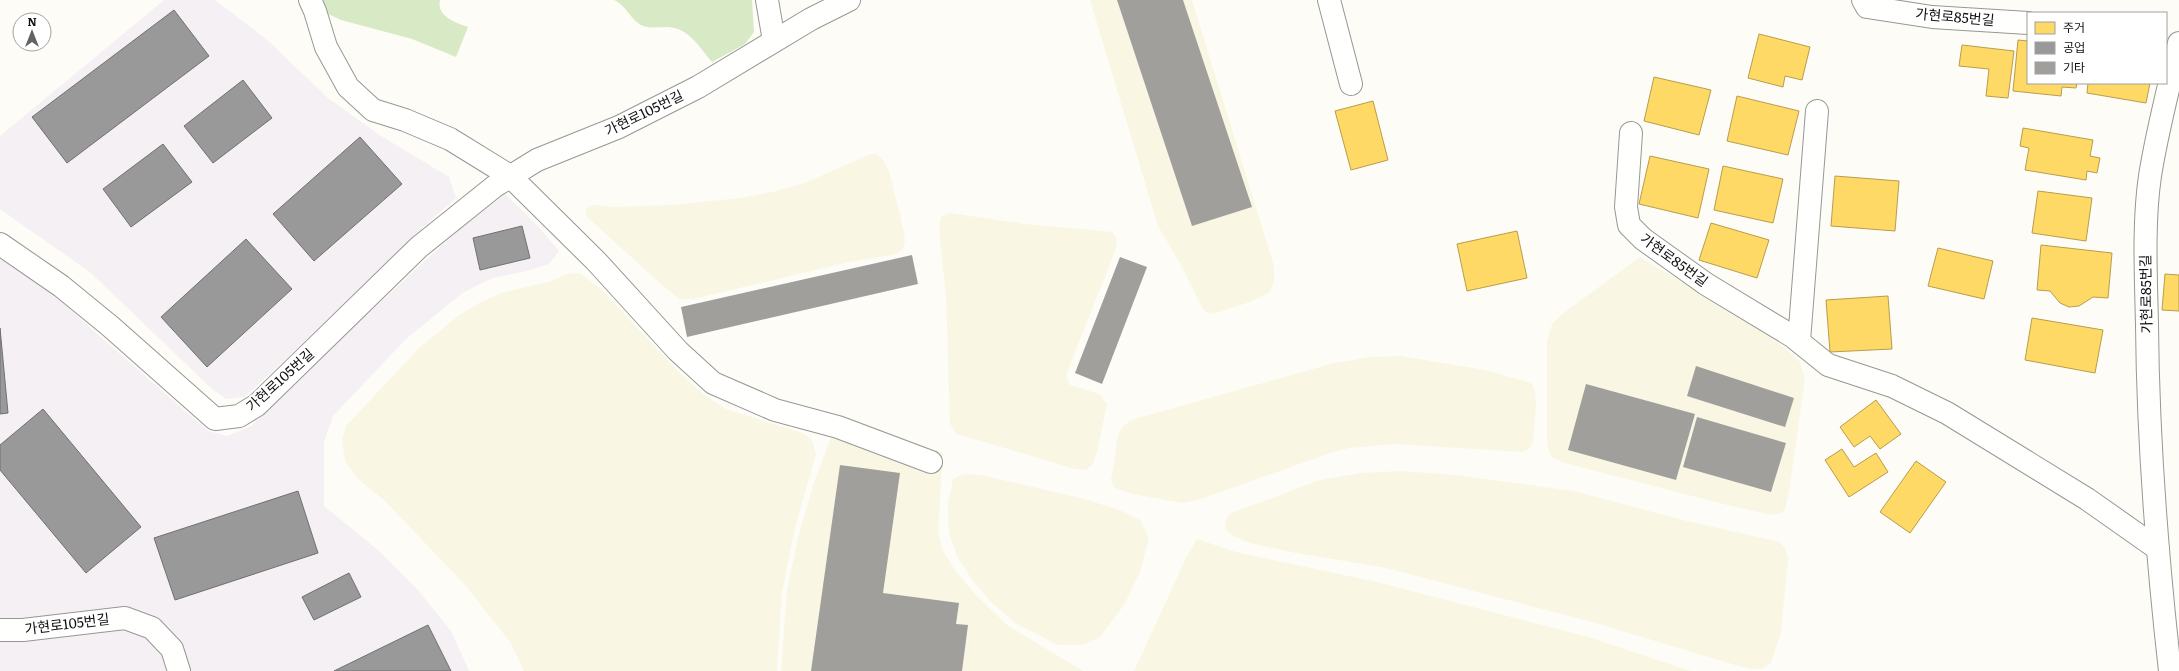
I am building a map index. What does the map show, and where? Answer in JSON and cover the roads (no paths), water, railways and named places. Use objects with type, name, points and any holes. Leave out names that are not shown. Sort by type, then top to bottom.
[{"type":"lane","points":[[310,0],[326,47],[348,87],[373,110],[405,120],[450,139],[510,176],[596,262],[678,351],[713,383],[775,410],[838,428],[931,462]]},
{"type":"lane","points":[[767,0],[774,42]]},
{"type":"lane","name":"가현로105번길","points":[[0,244],[61,286],[110,326],[215,419],[239,416],[257,405],[419,247],[494,186],[537,160],[619,127],[698,87],[811,19],[849,0]]},
{"type":"lane","points":[[1329,0],[1351,84]]},
{"type":"lane","name":"가현로85번길","points":[[1863,0],[1867,7],[1932,17],[2027,23]]},
{"type":"lane","points":[[2167,35],[2179,36]]},
{"type":"lane","name":"가현로85번길","points":[[2170,671],[2158,549],[2147,367],[2146,255],[2150,177],[2179,42]]},
{"type":"lane","points":[[1799,342],[1817,111]]},
{"type":"lane","name":"가현로85번길","points":[[1631,133],[1626,207],[1629,225],[1643,239],[1706,284],[1799,342],[1828,365],[1892,386],[1946,413],[2088,499],[2158,549]]},
{"type":"lane","name":"가현로105번길","points":[[0,630],[23,630],[124,618],[152,628],[172,649],[179,671]]}]
